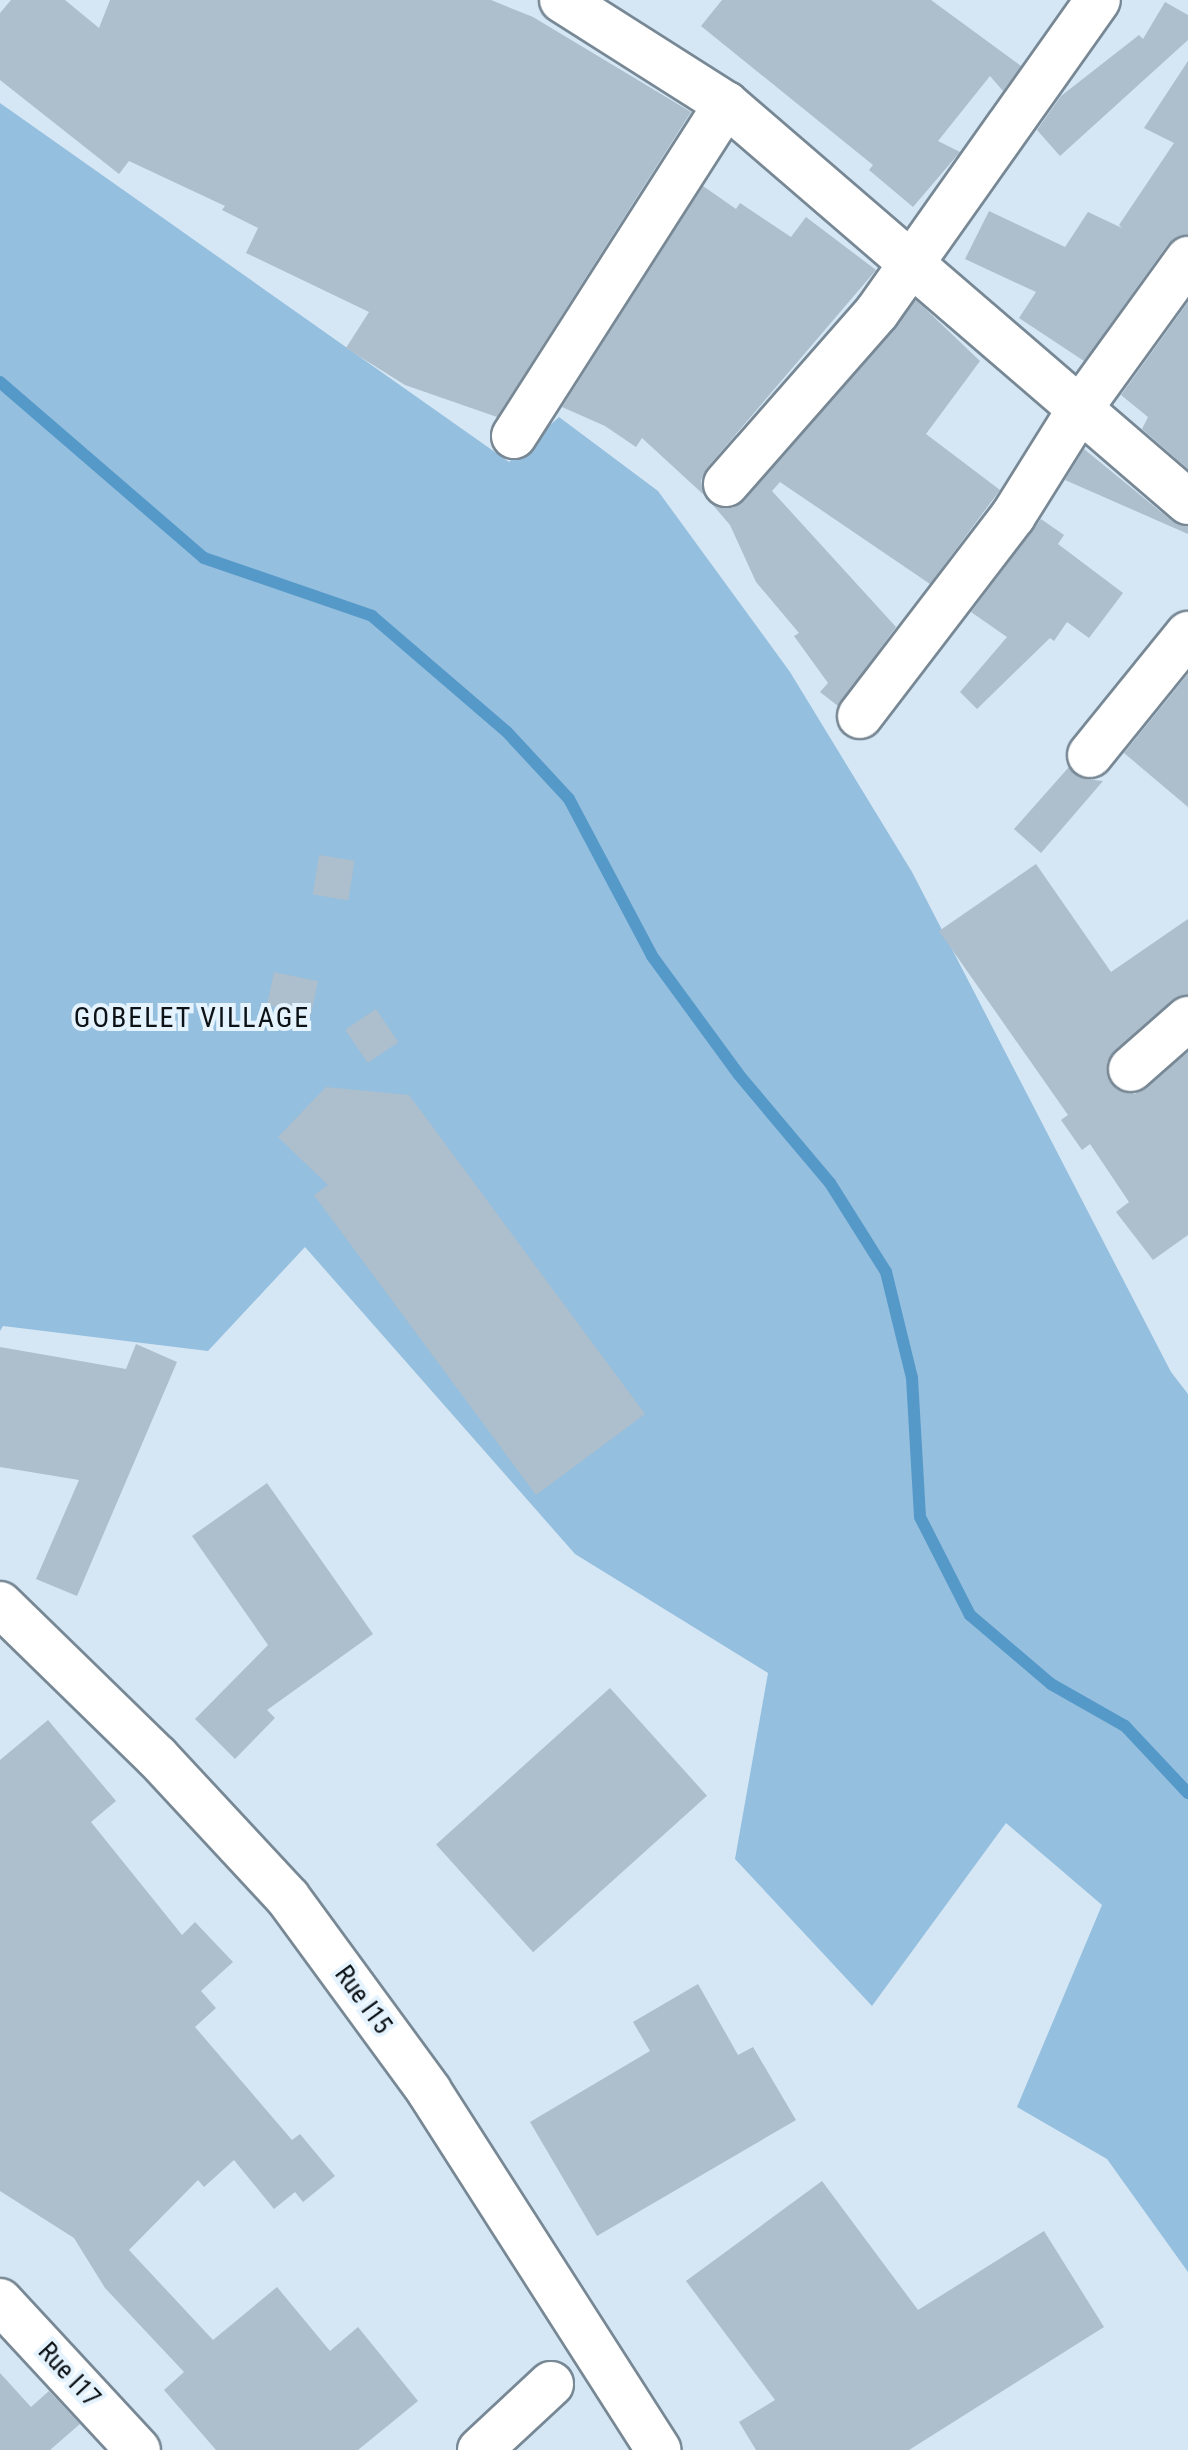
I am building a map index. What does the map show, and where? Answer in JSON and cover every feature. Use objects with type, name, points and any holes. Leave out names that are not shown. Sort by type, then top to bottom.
[{"type":"street","points":[[562,0],[726,104],[1188,502]]},
{"type":"street","points":[[726,484],[877,312],[1098,0]]},
{"type":"street","points":[[514,436],[726,104]]},
{"type":"street","points":[[860,716],[1013,516],[1081,407],[1188,259]]},
{"type":"street","points":[[1090,755],[1188,634]]},
{"type":"street","points":[[1131,1069],[1188,1019]]},
{"type":"street","name":"Rue I15","points":[[0,1604],[157,1757],[288,1898],[429,2091],[659,2450]]},
{"type":"street","name":"Rue I17","points":[[0,2301],[138,2450]]},
{"type":"street","points":[[480,2450],[551,2384]]},
{"type":"shaded area","points":[[0,103],[509,462],[559,417],[658,491],[790,672],[912,872],[1171,1372],[1188,1394],[1188,2272],[1107,2159],[1017,2107],[1102,1905],[1006,1823],[872,2006],[735,1859],[768,1673],[575,1554],[305,1247],[208,1351],[3,1326],[0,1331]]},
{"type":"building","points":[[11,0],[65,0],[99,28],[110,0],[491,0],[533,17],[691,112],[497,417],[405,385],[346,348],[369,312],[246,253],[258,228],[222,210],[225,206],[129,161],[119,174],[0,80],[0,13]]},
{"type":"building","points":[[722,0],[931,0],[1021,66],[1003,91],[990,76],[938,141],[960,152],[913,207],[869,170],[873,165],[701,26]]},
{"type":"building","points":[[1165,2],[1188,15],[1188,40],[1060,156],[1037,130],[1061,96],[1139,35],[1143,39]]},
{"type":"building","points":[[1188,61],[1188,234],[1168,244],[1084,361],[1019,318],[1036,292],[965,259],[989,211],[1065,247],[1088,212],[1122,228],[1119,225],[1174,143],[1144,128]]},
{"type":"building","points":[[703,186],[736,209],[740,203],[791,237],[806,217],[876,270],[707,468],[701,480],[704,495],[642,438],[636,447],[605,426],[562,407]]},
{"type":"building","points":[[916,300],[980,361],[926,434],[1000,490],[930,584],[780,482],[772,491],[896,627],[838,706],[820,692],[828,683],[794,636],[799,633],[756,582],[730,525],[712,504],[733,508],[745,500]]},
{"type":"building","points":[[1188,302],[1188,469],[1142,429],[1148,417],[1121,395]]},
{"type":"building","points":[[1084,449],[1172,521],[1188,526],[1188,534],[1065,480]]},
{"type":"building","points":[[1041,519],[1064,535],[1058,544],[1123,593],[1089,638],[1067,622],[1054,641],[1050,638],[977,709],[960,692],[1007,637],[971,612]]},
{"type":"building","points":[[1188,674],[1188,807],[1124,753]]},
{"type":"building","points":[[1069,767],[1085,779],[1103,781],[1041,853],[1014,829]]},
{"type":"building","points":[[319,855],[355,861],[348,900],[313,895]]},
{"type":"building","points":[[1036,864],[1111,972],[1188,919],[1188,995],[1172,1000],[1107,1062],[1112,1085],[1135,1094],[1188,1052],[1188,1235],[1153,1260],[1116,1212],[1129,1202],[1090,1144],[1082,1150],[1061,1120],[1068,1115],[939,931]]},
{"type":"building","points":[[274,972],[318,981],[311,1015],[267,1005]]},
{"type":"building","points":[[376,1009],[398,1042],[368,1063],[345,1030]]},
{"type":"building","points":[[326,1087],[409,1095],[645,1414],[536,1495],[314,1195],[328,1185],[278,1137]]},
{"type":"building","points":[[136,1344],[177,1362],[77,1596],[36,1579],[79,1480],[0,1467],[0,1347],[126,1369]]},
{"type":"building","points":[[267,1483],[373,1634],[267,1710],[275,1718],[235,1759],[195,1719],[268,1645],[192,1536]]},
{"type":"building","points":[[610,1688],[707,1796],[533,1952],[436,1845]]},
{"type":"building","points":[[48,1720],[116,1801],[91,1822],[182,1935],[195,1922],[233,1962],[201,1991],[216,2008],[195,2027],[292,2140],[300,2134],[335,2176],[303,2202],[295,2192],[274,2209],[234,2160],[204,2187],[198,2180],[129,2250],[213,2340],[277,2287],[330,2351],[358,2327],[418,2401],[358,2450],[216,2450],[164,2390],[184,2372],[105,2288],[74,2238],[0,2191],[0,1760]]},
{"type":"building","points":[[698,1984],[738,2055],[753,2047],[796,2120],[597,2236],[530,2122],[650,2051],[633,2022]]},
{"type":"building","points":[[822,2181],[918,2310],[1044,2231],[1104,2327],[909,2450],[756,2450],[739,2422],[775,2400],[686,2281]]},
{"type":"building","points":[[0,2373],[31,2407],[49,2391],[80,2424],[50,2450],[0,2450]]},
{"type":"waterway","points":[[0,382],[204,558],[372,616],[507,732],[569,799],[652,956],[739,1075],[830,1183],[886,1272],[912,1378],[920,1517],[970,1615],[1051,1684],[1125,1726],[1188,1793]]},
{"type":"district","name":"GOBELET VILLAGE","points":[[192,1018]]}]
